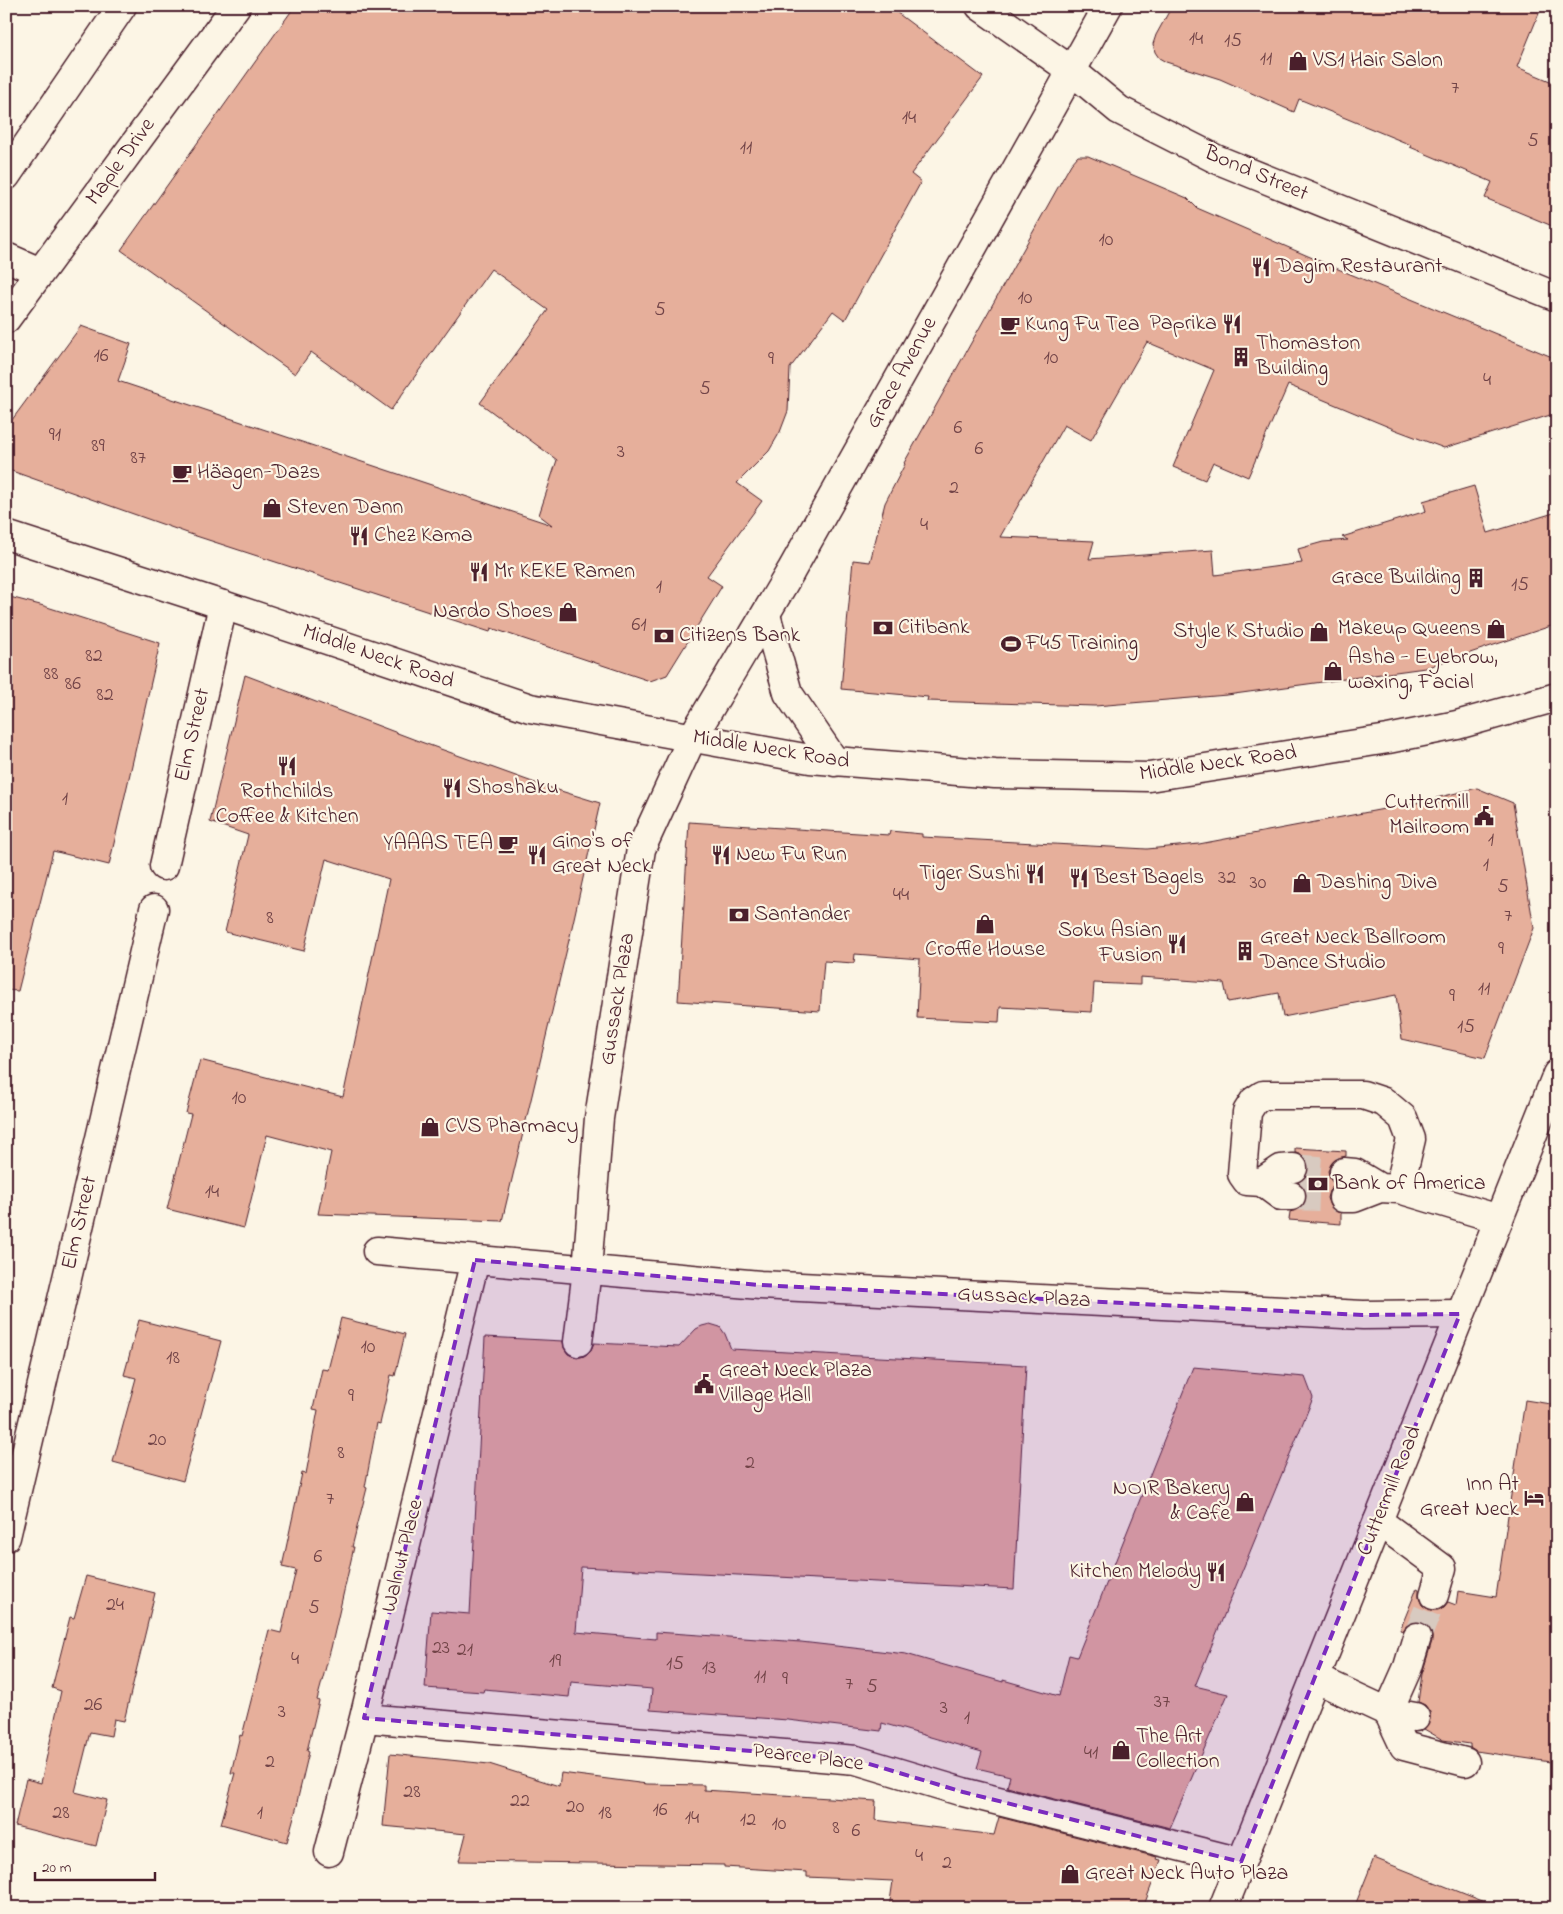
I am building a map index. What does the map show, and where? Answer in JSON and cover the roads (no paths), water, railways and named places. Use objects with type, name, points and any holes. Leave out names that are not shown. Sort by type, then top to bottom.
[{"type":"street","points":[[6,176],[122,6]]},
{"type":"street","name":"Maple Drive","points":[[6,318],[236,6]]},
{"type":"street","name":"Bond Street","points":[[980,6],[1072,71],[1119,110],[1216,159],[1557,297]]},
{"type":"street","name":"Grace Avenue","points":[[692,738],[766,615],[1108,6]]},
{"type":"street","points":[[6,257],[40,272]]},
{"type":"street","name":"Middle Neck Road","points":[[6,535],[223,605],[530,708],[810,760],[995,774],[1149,777],[1388,739],[1457,725],[1557,696]]},
{"type":"street","name":"Elm Street","points":[[164,866],[223,605]]},
{"type":"street","points":[[766,615],[788,693],[836,762]]},
{"type":"street","name":"Gussack Plaza","points":[[587,1270],[599,1118],[641,849],[692,738]]},
{"type":"street","name":"Elm Street","points":[[6,1537],[154,909]]},
{"type":"street","name":"Cuttermill Road","points":[[1223,1908],[1557,1074]]},
{"type":"street","points":[[1293,1168],[1281,1169],[1262,1182],[1247,1182],[1242,1174],[1248,1112],[1254,1101],[1263,1094],[1363,1095],[1384,1102],[1403,1118],[1411,1139],[1390,1189]]},
{"type":"street","points":[[1262,1182],[1281,1196],[1291,1196]]},
{"type":"street","points":[[1344,1185],[1354,1198],[1390,1189],[1499,1219]]},
{"type":"street","name":"Gussack Plaza","points":[[377,1252],[760,1285],[1363,1315],[1460,1314]]},
{"type":"street","name":"Walnut Place","points":[[329,1852],[364,1718],[475,1260]]},
{"type":"street","points":[[578,1342],[587,1270]]},
{"type":"street","points":[[1378,1521],[1442,1568],[1434,1596]]},
{"type":"street","points":[[1417,1637],[1408,1666],[1388,1712],[1404,1746],[1465,1762]]},
{"type":"street","points":[[1315,1678],[1388,1712],[1416,1717]]},
{"type":"street","name":"Pearce Place","points":[[364,1718],[856,1760],[963,1792],[1241,1862]]},
{"type":"tunnel","points":[[1293,1168],[1344,1172]]},
{"type":"tunnel","points":[[1291,1196],[1343,1198]]},
{"type":"tunnel","points":[[1417,1637],[1434,1595]]},
{"type":"place","name":"VS1 Hair Salon","points":[[1298,61]]},
{"type":"place","name":"Dagim Restaurant","points":[[1261,267]]},
{"type":"place","name":"Paprika","points":[[1232,324]]},
{"type":"place","name":"Kung Fu Tea","points":[[1010,325]]},
{"type":"place","name":"Thomaston Building","points":[[1241,357]]},
{"type":"place","name":"Häagen-Dazs","points":[[182,473]]},
{"type":"place","name":"Steven Dann","points":[[272,508]]},
{"type":"place","name":"Chez Kama","points":[[359,536]]},
{"type":"place","name":"Mr KEKE Ramen","points":[[479,572]]},
{"type":"place","name":"Grace Building","points":[[1476,578]]},
{"type":"place","name":"Nardo Shoes","points":[[568,612]]},
{"type":"place","name":"Citibank","points":[[883,628]]},
{"type":"place","name":"Makeup Queens","points":[[1496,629]]},
{"type":"place","name":"Style K Studio","points":[[1319,632]]},
{"type":"place","name":"Citizens Bank","points":[[664,636]]},
{"type":"place","name":"F45 Training","points":[[1011,644]]},
{"type":"place","name":"Asha - Eyebrow, waxing, Facial","points":[[1333,671]]},
{"type":"place","name":"Rothchilds Coffee & Kitchen","points":[[287,766]]},
{"type":"place","name":"Shoshaku","points":[[452,788]]},
{"type":"place","name":"Cuttermill Mailroom","points":[[1484,816]]},
{"type":"place","name":"YAAAS TEA","points":[[508,844]]},
{"type":"place","name":"Gino's of Great Neck","points":[[537,855]]},
{"type":"place","name":"New Fu Run","points":[[721,855]]},
{"type":"place","name":"Tiger Sushi","points":[[1035,874]]},
{"type":"place","name":"Best Bagels","points":[[1079,878]]},
{"type":"place","name":"Dashing Diva","points":[[1302,883]]},
{"type":"place","name":"Santander","points":[[739,915]]},
{"type":"place","name":"Croffle House","points":[[985,924]]},
{"type":"place","name":"Soku Asian Fusion","points":[[1177,944]]},
{"type":"place","name":"Great Neck Ballroom Dance Studio","points":[[1245,951]]},
{"type":"place","name":"CVS Pharmacy","points":[[430,1127]]},
{"type":"place","name":"Bank of America","points":[[1318,1184]]},
{"type":"place","name":"Great Neck Plaza Village Hall","points":[[704,1384]]},
{"type":"place","name":"Inn At Great Neck","points":[[1534,1498]]},
{"type":"place","name":"NOIR Bakery & Cafe","points":[[1245,1502]]},
{"type":"place","name":"Kitchen Melody","points":[[1216,1572]]},
{"type":"place","name":"The Art Collection","points":[[1121,1750]]},
{"type":"place","name":"Great Neck Auto Plaza","points":[[1070,1874]]}]
